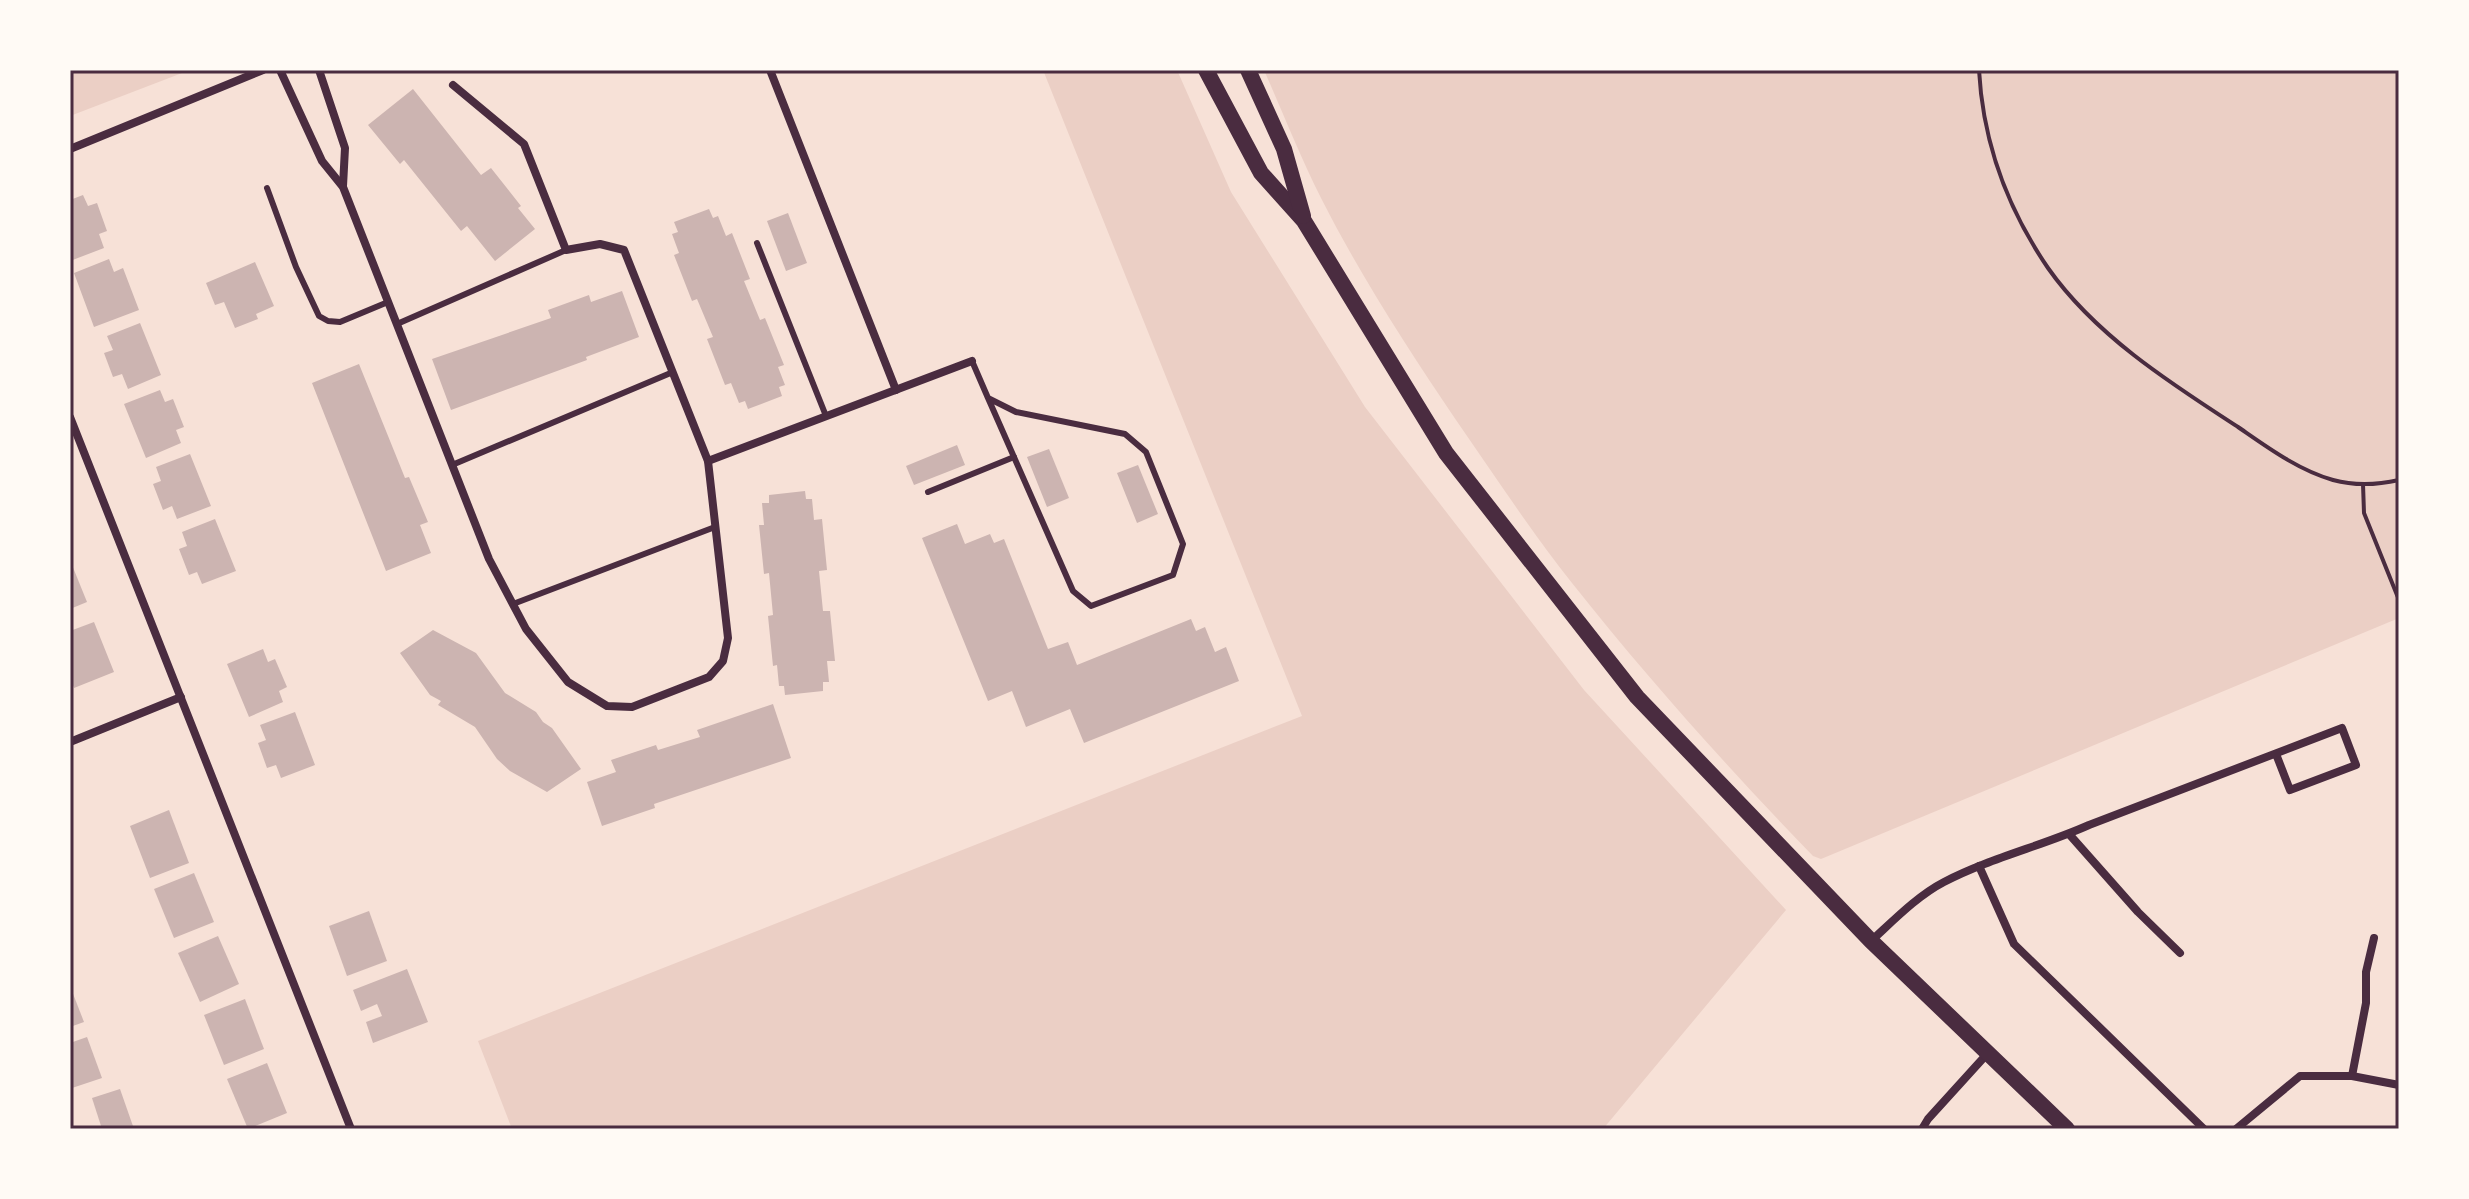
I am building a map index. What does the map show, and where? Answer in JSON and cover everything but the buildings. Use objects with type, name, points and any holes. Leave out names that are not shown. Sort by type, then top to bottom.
[{"type":"main road","points":[[1206,70],[1261,173],[1304,221],[1446,453],[1637,697],[1871,941],[2067,1129]]},
{"type":"main road","points":[[1248,70],[1284,149],[1304,221]]},
{"type":"street","points":[[70,149],[263,70]]},
{"type":"street","points":[[280,70],[322,161],[343,187],[489,559],[526,629],[568,682],[607,706],[632,707],[709,677],[723,661],[728,638],[708,461],[624,250],[600,244],[566,250],[524,144],[453,85]]},
{"type":"street","points":[[319,70],[345,148],[343,187]]},
{"type":"street","points":[[770,70],[896,390]]},
{"type":"street","points":[[708,461],[972,361]]},
{"type":"street","points":[[70,417],[351,1129]]},
{"type":"street","points":[[70,742],[181,697]]},
{"type":"street","points":[[1871,941],[1941,883],[2342,728],[2356,765],[2290,790],[2276,754]]},
{"type":"street","points":[[2069,834],[2138,912],[2180,953]]},
{"type":"street","points":[[1979,866],[2014,944],[2204,1129]]},
{"type":"street","points":[[2352,1076],[2366,1003],[2366,972],[2374,938]]},
{"type":"street","points":[[1922,1129],[1988,1053]]},
{"type":"street","points":[[2236,1129],[2300,1076],[2352,1076],[2399,1085]]},
{"type":"lane","points":[[267,188],[296,267],[319,316],[340,322],[388,302]]},
{"type":"lane","points":[[757,243],[826,416]]},
{"type":"lane","points":[[397,324],[566,250]]},
{"type":"lane","points":[[972,361],[988,398],[1073,591],[1091,606],[1173,575],[1183,544],[1146,452],[1125,434],[1016,412],[988,398]]},
{"type":"lane","points":[[452,465],[673,372]]},
{"type":"lane","points":[[928,492],[1014,457]]},
{"type":"lane","points":[[513,604],[715,527]]},
{"type":"path","points":[[1979,70],[1989,147],[2007,196],[2033,244],[2075,300],[2153,369],[2266,446],[2315,474],[2335,481],[2363,484],[2399,480]]},
{"type":"path","points":[[2363,484],[2364,513],[2399,600]]},
{"type":"shaded area","points":[[70,70],[190,70],[70,116]]},
{"type":"shaded area","points":[[1043,70],[1177,70],[1231,192],[1365,407],[1584,690],[1786,910],[1603,1129],[512,1129],[478,1041],[1302,716]]},
{"type":"shaded area","points":[[1264,70],[2399,70],[2399,618],[1821,859],[1813,856],[1720,757],[1630,654],[1513,503],[1420,366],[1352,255],[1313,182]]}]
